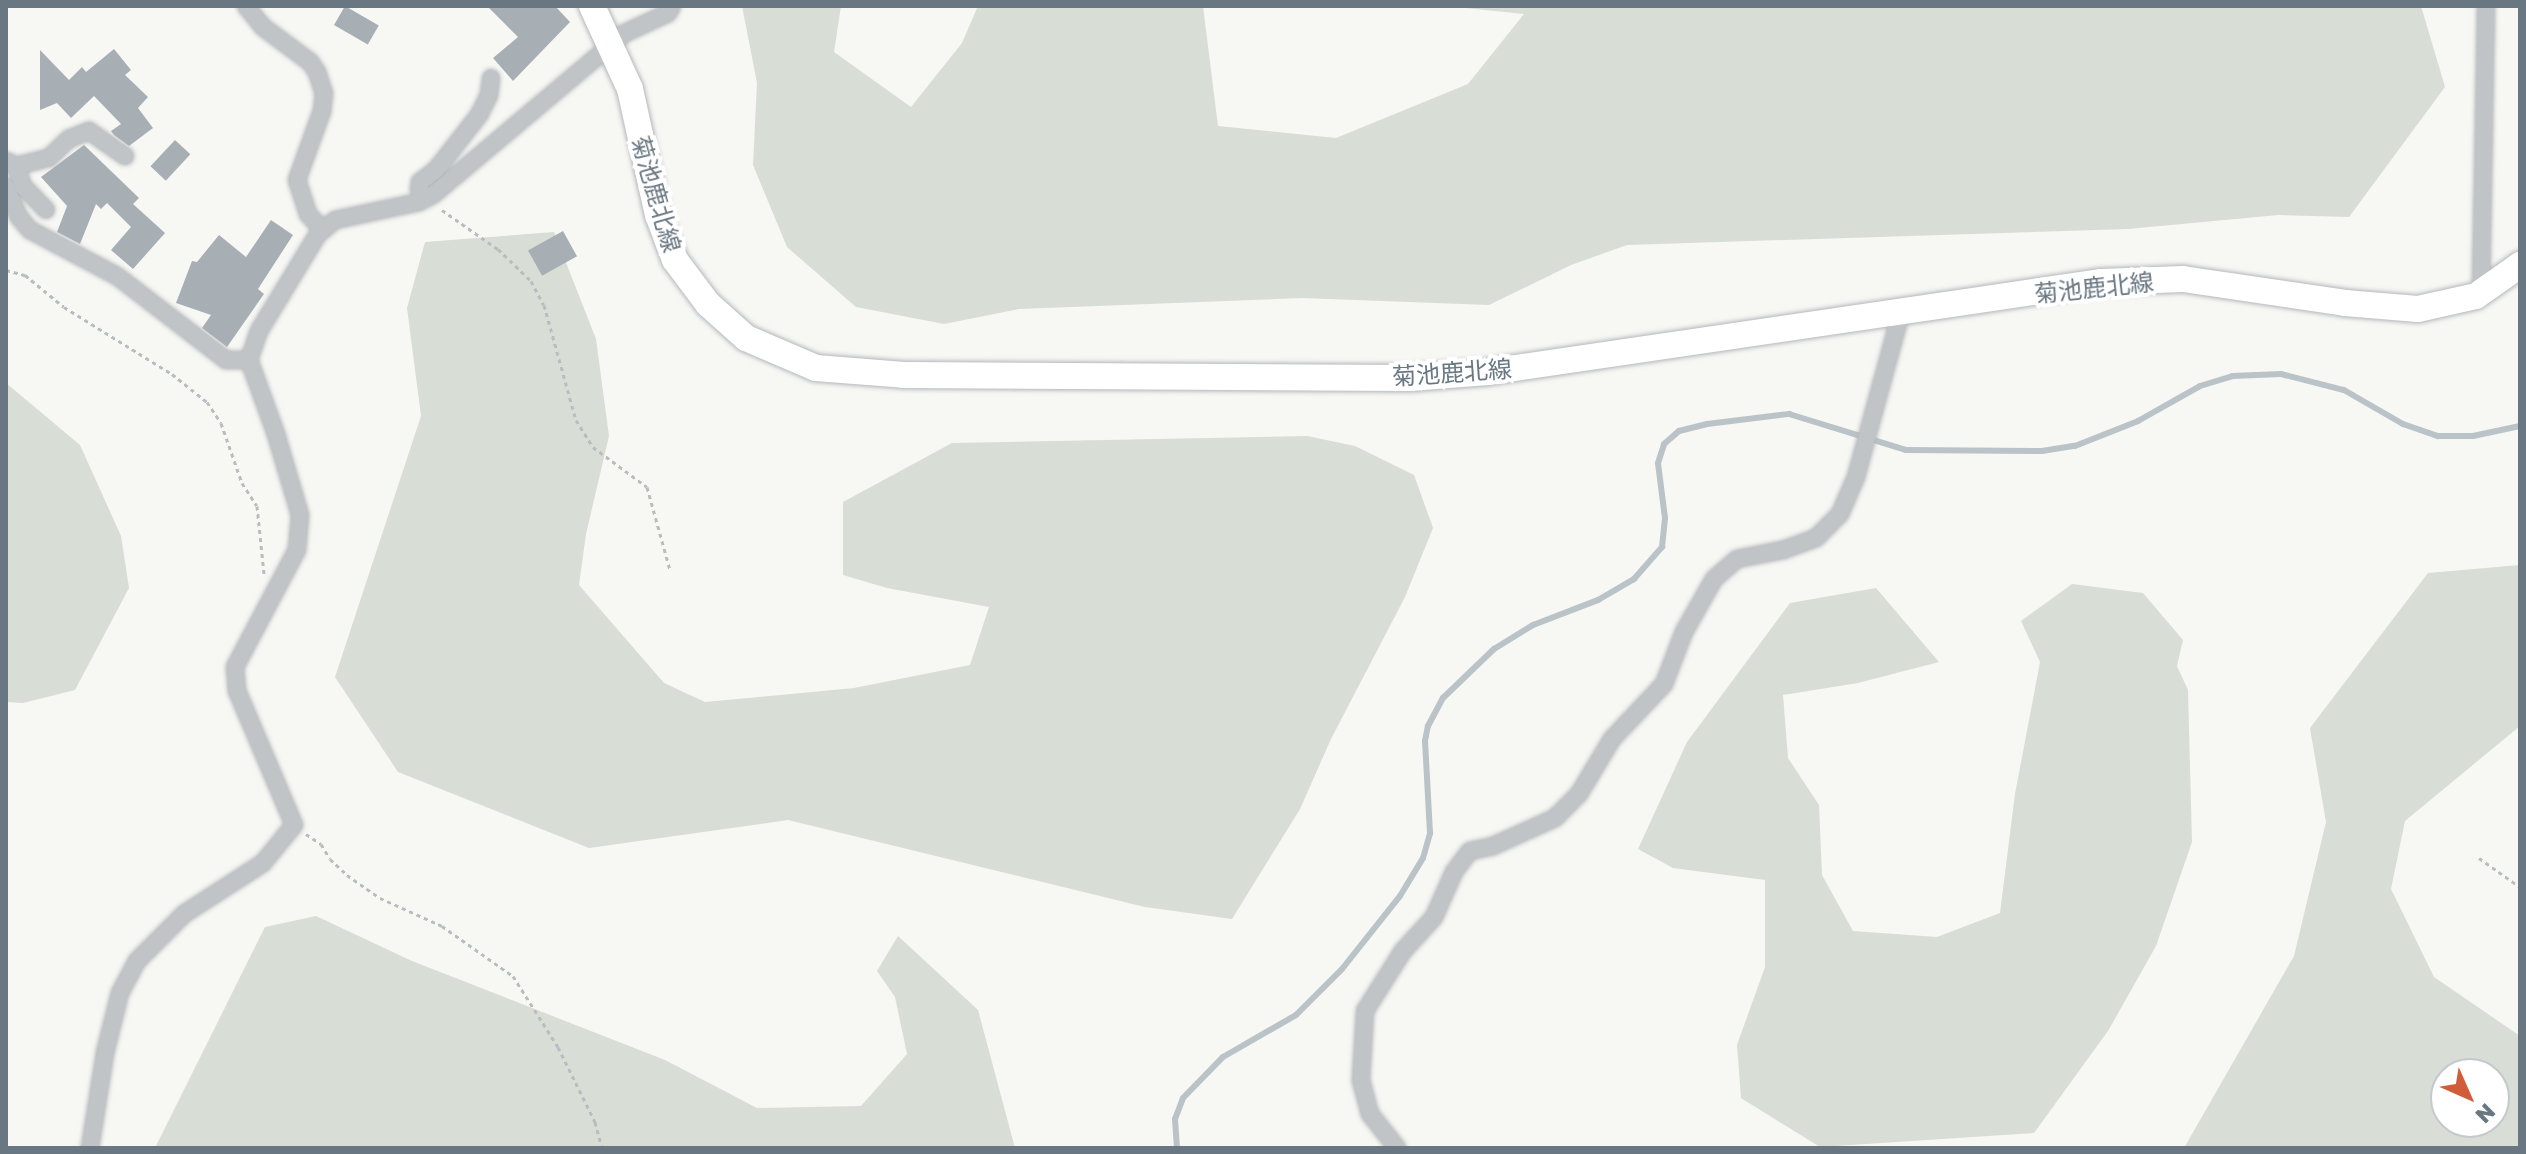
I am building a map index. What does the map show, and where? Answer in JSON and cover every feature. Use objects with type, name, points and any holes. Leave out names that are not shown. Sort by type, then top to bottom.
[{"type":"main road","name":"菊池鹿北線","points":[[592,6],[630,89],[658,215],[675,260],[708,304],[746,338],[816,368],[904,375],[1410,378],[1488,372],[2101,282],[2183,279],[2345,303],[2418,309],[2447,305],[2481,292],[2520,265]]},
{"type":"street","points":[[246,6],[263,27],[310,62],[317,72],[324,93],[322,111],[297,180],[308,214],[323,230]]},
{"type":"street","points":[[90,1148],[105,1053],[120,993],[137,961],[184,914],[263,863],[294,825],[237,691],[235,667],[297,550],[300,515],[276,434],[249,360],[259,331],[323,230],[335,220],[427,198],[625,33],[668,13],[672,6]]},
{"type":"street","points":[[2481,292],[2486,6]]},
{"type":"street","points":[[427,198],[419,189],[420,182],[436,170],[479,115],[489,95],[491,78]]},
{"type":"street","points":[[46,210],[23,186],[11,164],[49,158],[69,139],[89,131],[125,156]]},
{"type":"street","points":[[6,187],[19,217],[30,230],[117,276],[226,360],[249,360]]},
{"type":"street","points":[[1397,1148],[1370,1114],[1361,1080],[1365,1011],[1403,951],[1434,917],[1454,872],[1470,851],[1493,846],[1555,818],[1579,794],[1612,739],[1664,684],[1684,632],[1714,579],[1737,559],[1783,550],[1816,538],[1840,514],[1856,477],[1901,312]]},
{"type":"path","points":[[427,198],[498,249],[531,281],[544,305],[576,420],[593,447],[647,487],[670,570]]},
{"type":"path","points":[[6,270],[25,275],[64,307],[172,374],[207,402],[221,423],[242,483],[257,506],[262,529],[261,566],[266,580],[278,586]]},
{"type":"path","points":[[294,825],[321,844],[330,859],[380,898],[442,926],[513,976],[558,1047],[595,1122],[602,1148]]},
{"type":"path","points":[[2479,858],[2520,887]]},
{"type":"shaded area","points":[[742,6],[841,6],[834,52],[911,107],[962,43],[978,6],[1203,6],[1218,126],[1336,138],[1468,84],[1524,14],[1446,6],[2421,6],[2445,87],[2349,217],[2278,215],[2128,229],[1627,245],[1571,265],[1489,305],[1302,298],[1019,309],[944,324],[856,307],[787,247],[753,165],[757,83]]},
{"type":"shaded area","points":[[554,232],[596,339],[609,436],[586,534],[579,585],[664,683],[705,702],[854,688],[970,665],[989,607],[887,588],[843,575],[843,502],[952,443],[1307,436],[1355,446],[1414,475],[1433,528],[1405,597],[1331,739],[1300,809],[1232,919],[1145,907],[788,820],[589,848],[398,772],[335,677],[421,416],[407,308],[425,242]]},
{"type":"shaded area","points":[[6,383],[80,445],[121,536],[129,588],[75,690],[23,703],[6,702]]},
{"type":"shaded area","points":[[2520,565],[2520,726],[2405,821],[2391,889],[2434,977],[2520,1036],[2520,1148],[2184,1148],[2294,956],[2326,822],[2310,728],[2428,573]]},
{"type":"shaded area","points":[[2072,584],[2143,593],[2183,640],[2177,666],[2188,690],[2192,842],[2156,946],[2108,1031],[2034,1133],[1820,1147],[1741,1098],[1737,1045],[1765,967],[1765,880],[1673,868],[1638,849],[1687,742],[1790,603],[1876,588],[1939,662],[1858,683],[1783,695],[1788,758],[1819,805],[1822,875],[1853,931],[1937,937],[2000,913],[2015,794],[2040,662],[2021,621]]},
{"type":"shaded area","points":[[316,916],[412,961],[665,1060],[757,1108],[861,1106],[907,1054],[895,997],[877,971],[898,936],[978,1010],[1015,1148],[155,1148],[265,927]]},
{"type":"building","points":[[345,6],[379,26],[368,45],[334,25]]},
{"type":"building","points":[[487,6],[555,6],[570,22],[513,81],[493,58],[518,37]]},
{"type":"building","points":[[114,49],[131,70],[125,75],[148,97],[138,108],[153,128],[129,146],[111,131],[121,124],[94,96],[71,118],[57,103],[40,110],[40,50],[69,80],[82,67],[86,72]]},
{"type":"building","points":[[175,140],[190,154],[166,181],[150,166]]},
{"type":"building","points":[[84,145],[139,198],[133,204],[165,233],[133,269],[111,250],[131,227],[107,203],[101,209],[96,204],[80,244],[57,232],[67,206],[41,177]]},
{"type":"building","points":[[271,220],[293,235],[258,289],[264,294],[227,347],[202,328],[211,315],[176,303],[192,261],[197,262],[219,235],[246,257]]},
{"type":"building","points":[[563,231],[577,256],[542,276],[528,250]]},
{"type":"waterway","points":[[1177,1148],[1175,1119],[1183,1098],[1223,1057],[1296,1015],[1342,969],[1400,896],[1423,858],[1430,833],[1425,741],[1428,726],[1443,698],[1494,649],[1533,625],[1598,600],[1634,579],[1662,547],[1665,518],[1658,463],[1664,444],[1679,431],[1707,424],[1789,414],[1906,450],[2042,451],[2075,446],[2138,421],[2200,386],[2233,376],[2281,374],[2344,390],[2403,424],[2438,436],[2473,436],[2520,426]]}]
